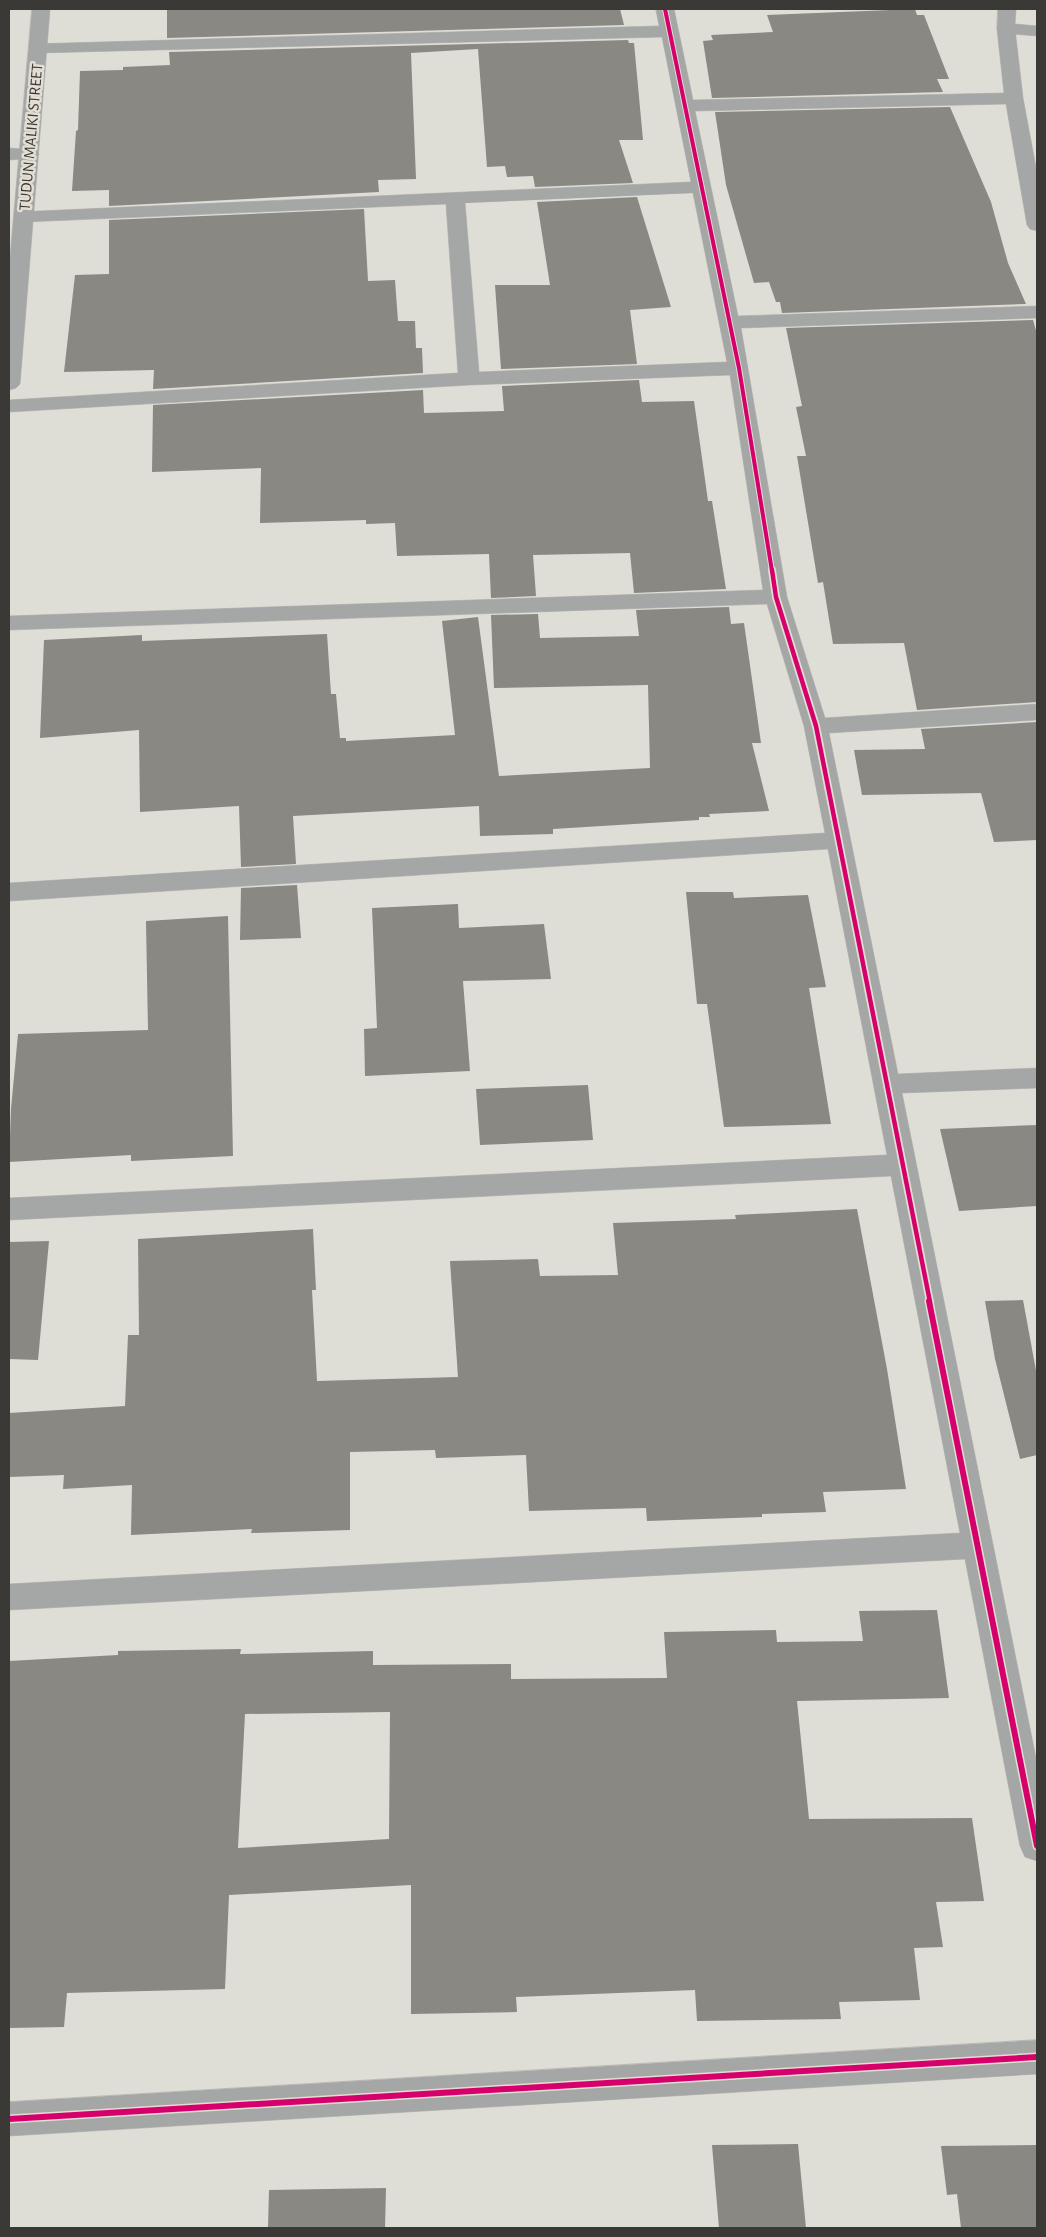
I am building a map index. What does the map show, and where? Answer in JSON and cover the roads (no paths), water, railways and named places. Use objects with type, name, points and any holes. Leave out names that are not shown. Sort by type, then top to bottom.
[{"type":"street","name":"TUDUN MALIKI STREET","points":[[9,384],[41,9]]},
{"type":"street","points":[[1007,9],[1006,29],[1014,98],[1037,225]]},
{"type":"street","points":[[38,48],[667,20],[739,368],[776,597],[816,726],[979,1545],[1030,1775],[1037,1846]]},
{"type":"street","points":[[1006,29],[1037,31]]},
{"type":"street","points":[[686,106],[1014,98]]},
{"type":"street","points":[[9,154],[29,154]]},
{"type":"street","points":[[24,216],[703,187]]},
{"type":"street","points":[[455,198],[468,380]]},
{"type":"street","points":[[730,322],[1037,312]]},
{"type":"street","points":[[9,406],[468,380],[739,368]]},
{"type":"street","points":[[9,624],[776,597]]},
{"type":"street","points":[[816,726],[1037,712]]},
{"type":"street","points":[[9,892],[839,840]]},
{"type":"street","points":[[886,1084],[1037,1078]]},
{"type":"street","points":[[9,1208],[904,1165]]},
{"type":"street","points":[[9,1597],[979,1545]]},
{"type":"street","points":[[9,2120],[1037,2057]]}]
